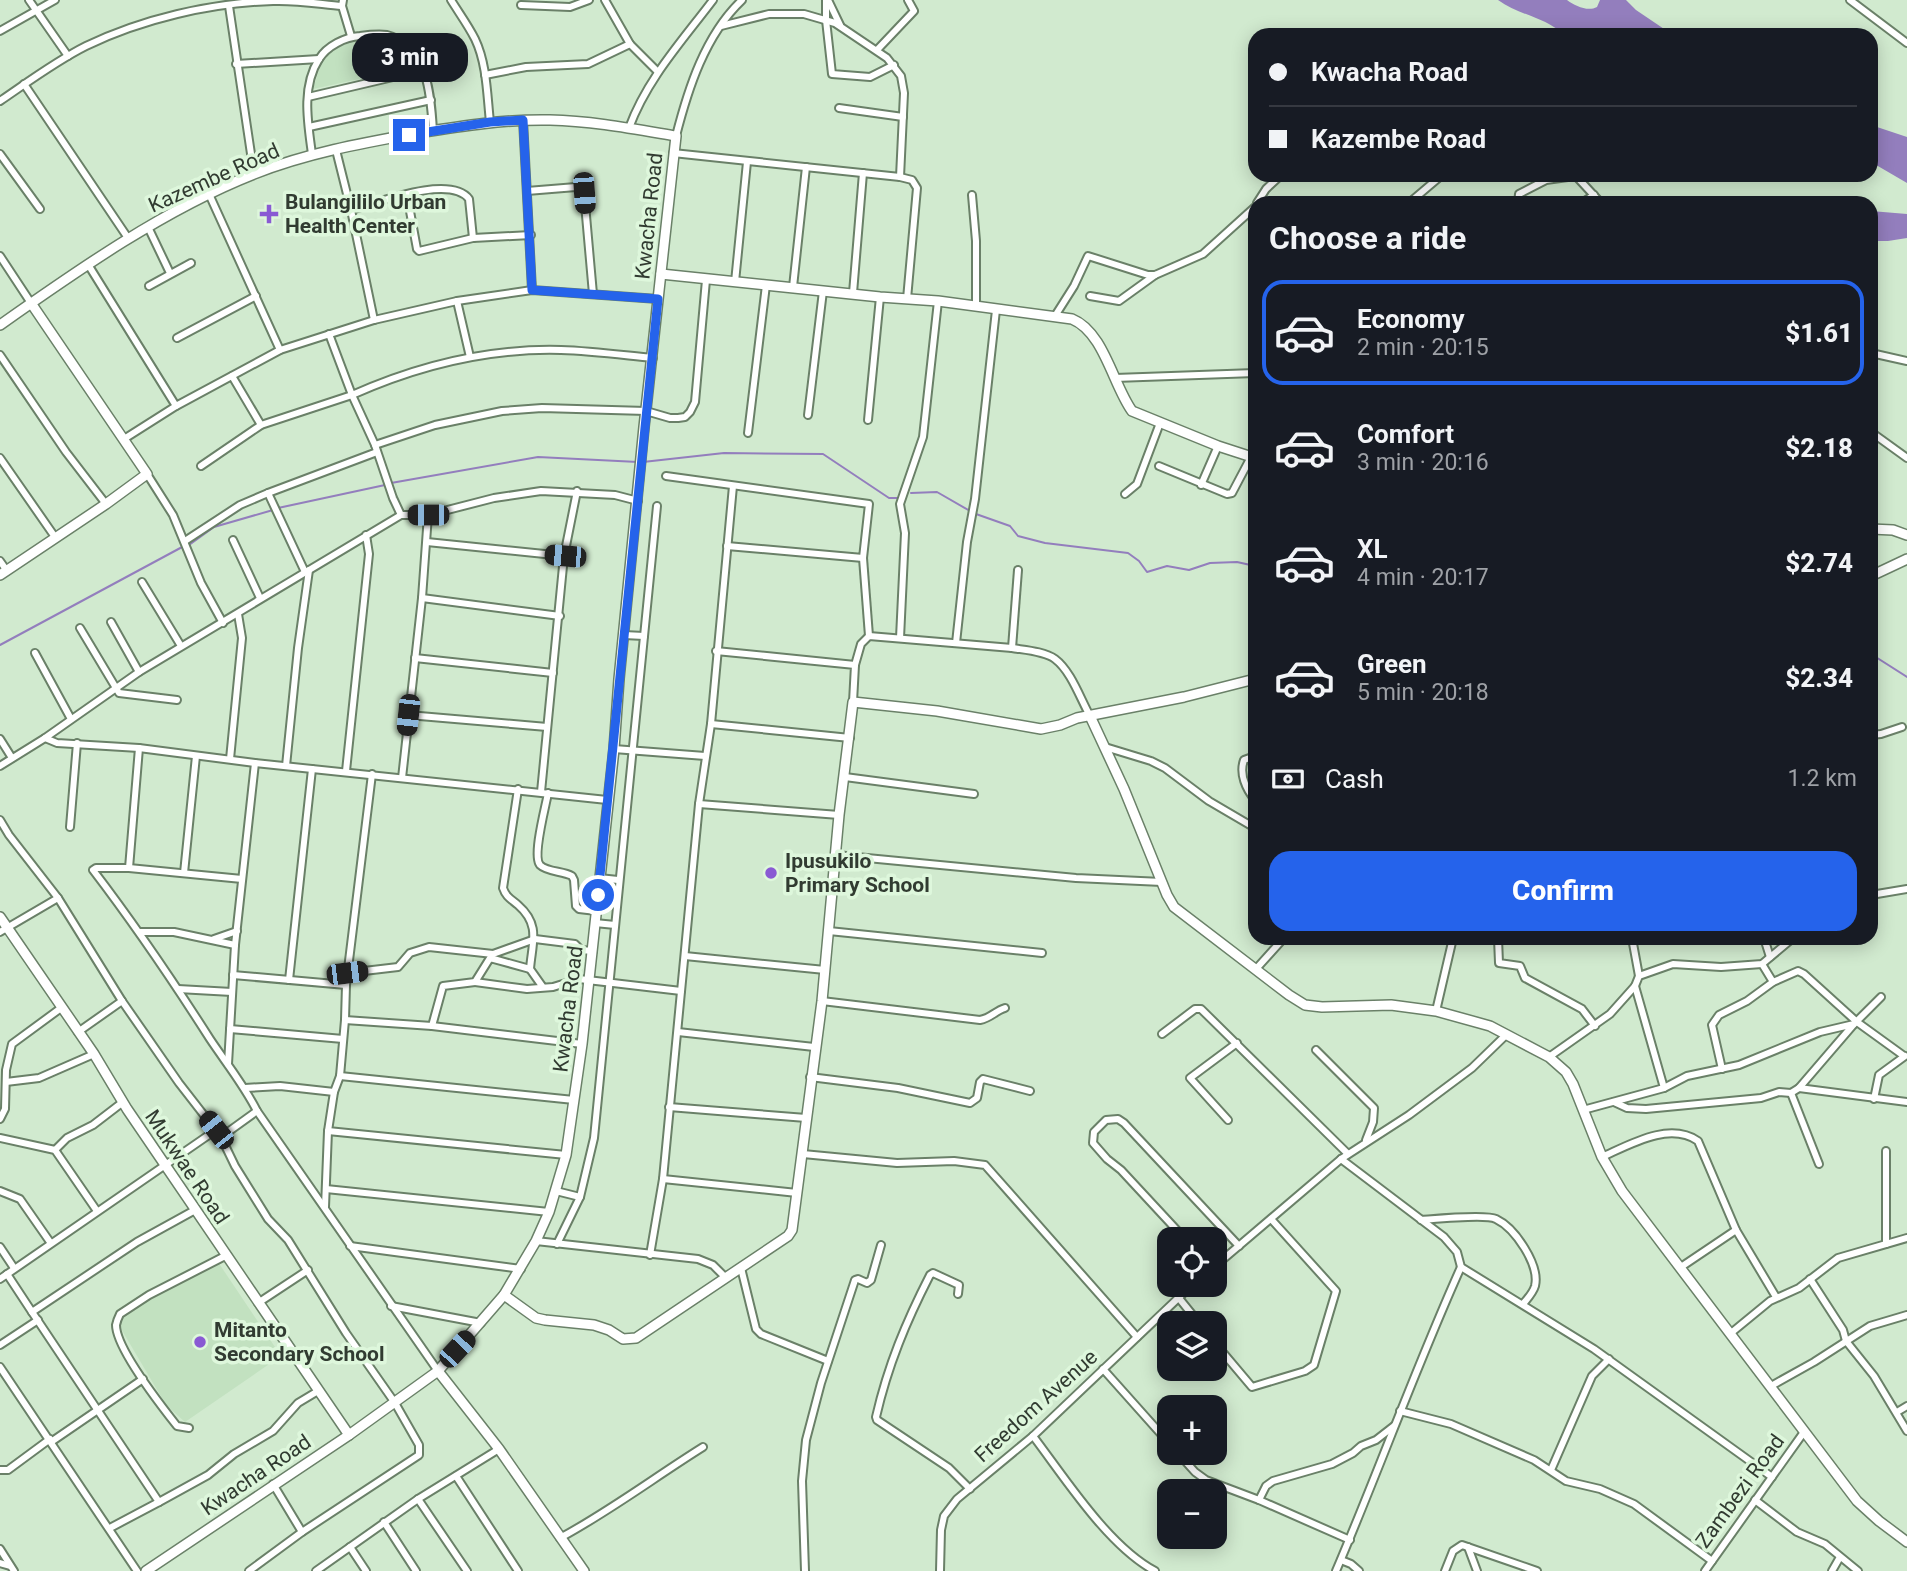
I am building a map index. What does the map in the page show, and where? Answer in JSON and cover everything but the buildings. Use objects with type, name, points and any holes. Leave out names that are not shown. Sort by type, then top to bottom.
[{"type":"street","points":[[29,0],[68,56]]},
{"type":"street","points":[[0,32],[55,0]]},
{"type":"street","points":[[202,0],[204,9]]},
{"type":"street","points":[[451,0],[475,40],[485,75],[490,122]]},
{"type":"street","points":[[521,5],[570,7],[589,0]]},
{"type":"street","points":[[605,0],[630,44],[657,72]]},
{"type":"street","points":[[629,128],[636,108],[657,72],[713,0]]},
{"type":"street","points":[[676,136],[690,85],[722,26],[742,0]]},
{"type":"street","points":[[827,0],[826,20],[832,74],[870,77],[894,65]]},
{"type":"street","points":[[827,0],[841,27]]},
{"type":"street","points":[[877,50],[914,12],[908,0]]},
{"type":"street","points":[[1850,0],[1907,43]]},
{"type":"street","points":[[0,101],[88,45],[139,26],[204,9],[274,1],[343,3],[351,36]]},
{"type":"street","points":[[229,6],[254,174]]},
{"type":"street","points":[[722,26],[769,14],[804,14],[841,27],[877,50],[894,65],[903,81],[900,177]]},
{"type":"street","points":[[312,155],[308,97],[311,80],[319,59],[333,45],[351,36],[385,35],[411,50],[424,70],[431,100],[433,131]]},
{"type":"street","points":[[485,75],[526,66],[589,64],[630,44]]},
{"type":"street","points":[[236,64],[319,59]]},
{"type":"street","points":[[308,97],[424,70]]},
{"type":"street","points":[[24,84],[128,238]]},
{"type":"street","points":[[309,127],[431,100]]},
{"type":"street","points":[[839,108],[903,117]]},
{"type":"street","points":[[523,120],[532,290]]},
{"type":"street","name":"Kazembe Road","points":[[0,325],[148,227],[209,194],[254,174],[312,155],[359,143],[490,122],[523,120],[551,120],[629,128],[676,136]]},
{"type":"street","name":"Kwacha Road","points":[[146,1571],[349,1435],[438,1371],[504,1295],[521,1269],[549,1212],[566,1155],[593,951],[676,136]]},
{"type":"street","points":[[336,149],[374,320]]},
{"type":"street","points":[[0,153],[40,209]]},
{"type":"street","points":[[673,153],[912,180],[916,188],[907,299]]},
{"type":"street","points":[[735,282],[747,162]]},
{"type":"street","points":[[793,287],[806,167]]},
{"type":"street","points":[[853,293],[863,173]]},
{"type":"street","points":[[1262,196],[1273,182]]},
{"type":"street","points":[[1417,196],[1434,182]]},
{"type":"street","points":[[1519,196],[1542,182]]},
{"type":"street","points":[[1581,182],[1594,195]]},
{"type":"street","points":[[527,191],[576,187],[582,189],[593,294]]},
{"type":"street","points":[[351,210],[443,188],[462,192],[468,199],[473,238]]},
{"type":"street","points":[[209,194],[281,350]]},
{"type":"street","points":[[407,195],[419,251],[473,238],[531,235]]},
{"type":"street","points":[[972,195],[976,241],[976,306]]},
{"type":"street","points":[[1090,296],[1119,301],[1156,275],[1203,254],[1248,212]]},
{"type":"street","points":[[148,227],[170,273]]},
{"type":"street","points":[[0,256],[173,514],[201,583],[223,624]]},
{"type":"street","points":[[1055,316],[1074,286],[1088,256],[1148,275],[1156,275]]},
{"type":"street","points":[[149,286],[191,263]]},
{"type":"street","points":[[89,265],[176,407]]},
{"type":"street","points":[[661,274],[938,301],[1072,319],[1087,328],[1132,411],[1248,455]]},
{"type":"street","points":[[186,545],[240,505],[435,425],[502,411],[542,408],[646,411],[670,418],[685,417],[695,402],[706,280]]},
{"type":"street","points":[[748,433],[766,285]]},
{"type":"street","points":[[124,439],[176,407],[281,350],[374,320],[457,301],[532,290],[658,299]]},
{"type":"street","points":[[808,415],[823,291]]},
{"type":"street","points":[[177,338],[256,296]]},
{"type":"street","points":[[868,420],[880,297]]},
{"type":"street","points":[[457,301],[470,357]]},
{"type":"street","points":[[900,638],[905,533],[900,504],[923,438],[938,301]]},
{"type":"street","points":[[956,643],[996,310]]},
{"type":"street","points":[[329,334],[401,515]]},
{"type":"street","points":[[201,467],[261,425],[352,395],[386,380],[470,357],[560,350],[653,358]]},
{"type":"street","points":[[0,355],[106,505]]},
{"type":"street","points":[[1878,355],[1907,361]]},
{"type":"street","points":[[1115,378],[1248,373]]},
{"type":"street","points":[[232,376],[261,425]]},
{"type":"street","points":[[1125,494],[1137,484],[1160,423]]},
{"type":"street","points":[[1878,437],[1907,458]]},
{"type":"street","points":[[1201,485],[1218,446]]},
{"type":"street","points":[[0,458],[55,537]]},
{"type":"street","points":[[1159,466],[1201,485],[1232,493],[1248,466]]},
{"type":"street","points":[[0,561],[3,573],[106,505],[147,474]]},
{"type":"street","points":[[666,476],[868,503],[863,558],[870,636]]},
{"type":"street","points":[[650,1255],[663,1179],[733,486]]},
{"type":"street","points":[[0,766],[139,672],[401,515],[428,515],[494,498],[541,491],[577,491],[638,500]]},
{"type":"street","points":[[577,491],[565,556],[547,727],[545,792],[537,861],[541,867],[572,876],[576,906],[579,909],[596,911]]},
{"type":"street","points":[[268,494],[307,571],[286,766]]},
{"type":"street","points":[[557,1244],[580,1197],[594,1138],[657,506]]},
{"type":"street","points":[[402,778],[422,598],[428,515]]},
{"type":"street","points":[[1878,529],[1893,530],[1907,535]]},
{"type":"street","points":[[346,771],[369,554],[366,535]]},
{"type":"street","points":[[233,540],[260,598]]},
{"type":"street","points":[[427,542],[565,556]]},
{"type":"street","points":[[727,546],[863,558]]},
{"type":"street","points":[[1878,573],[1907,559]]},
{"type":"street","points":[[1012,648],[1018,569]]},
{"type":"street","points":[[142,582],[181,646]]},
{"type":"street","points":[[422,598],[560,616]]},
{"type":"street","points":[[230,760],[242,638],[237,614]]},
{"type":"street","points":[[111,622],[139,672]]},
{"type":"street","points":[[80,628],[116,689],[125,696],[177,700]]},
{"type":"street","points":[[624,635],[644,636]]},
{"type":"street","points":[[504,1295],[536,1318],[601,1326],[629,1340],[636,1338],[788,1236],[794,1222],[810,1077],[822,1001],[839,815],[850,738],[855,665],[861,644],[870,636],[1012,648],[1055,659],[1070,679],[1105,747],[1161,883],[1174,907],[1182,914],[1289,995],[1305,1004],[1322,1007],[1391,1005],[1436,1011],[1490,1026],[1558,1063],[1570,1079],[1602,1157],[1622,1191],[1863,1507],[1907,1542]]},
{"type":"street","points":[[716,651],[855,665]]},
{"type":"street","points":[[35,653],[71,719]]},
{"type":"street","points":[[415,658],[553,673]]},
{"type":"street","points":[[853,702],[937,710],[1035,729],[1050,728],[1090,716],[1248,681]]},
{"type":"street","points":[[408,715],[547,727]]},
{"type":"street","points":[[711,724],[850,738]]},
{"type":"street","points":[[1878,734],[1902,727]]},
{"type":"street","points":[[45,738],[57,743],[139,748],[607,800]]},
{"type":"street","points":[[0,739],[12,758]]},
{"type":"street","points":[[71,827],[77,743]]},
{"type":"street","points":[[1105,747],[1159,765],[1209,801],[1248,824]]},
{"type":"street","points":[[129,868],[139,748]]},
{"type":"street","points":[[614,749],[705,756]]},
{"type":"street","points":[[184,873],[196,756]]},
{"type":"street","points":[[1248,759],[1242,764],[1248,787]]},
{"type":"street","points":[[228,1066],[235,944],[255,763]]},
{"type":"street","points":[[289,980],[312,769]]},
{"type":"street","points":[[325,1208],[328,1131],[334,1093],[340,1076],[347,973],[372,775]]},
{"type":"street","points":[[845,777],[974,794]]},
{"type":"street","points":[[518,789],[503,888],[507,897],[529,917],[535,939],[530,969]]},
{"type":"street","points":[[699,804],[839,815]]},
{"type":"street","points":[[0,820],[58,898],[122,1001],[179,1083],[218,1133],[234,1166],[268,1219],[288,1240],[308,1270],[345,1333],[395,1403],[419,1446],[419,1455],[248,1571]]},
{"type":"street","points":[[836,855],[1076,878],[1161,883]]},
{"type":"street","points":[[242,879],[129,868],[93,870],[140,932],[245,1088],[257,1111],[391,1306],[499,1449],[584,1571]]},
{"type":"street","points":[[599,878],[618,880]]},
{"type":"street","points":[[1878,894],[1907,889]]},
{"type":"street","points":[[4,930],[58,898]]},
{"type":"street","name":"Mukwae Road","points":[[0,917],[4,930],[94,1054],[164,1165],[349,1435]]},
{"type":"street","points":[[595,923],[615,925]]},
{"type":"street","points":[[212,940],[237,931]]},
{"type":"street","points":[[829,931],[1042,953]]},
{"type":"street","points":[[140,932],[174,932],[235,944]]},
{"type":"street","points":[[475,982],[493,956],[535,939],[575,944],[581,950],[593,951]]},
{"type":"street","points":[[1256,969],[1278,945]]},
{"type":"street","points":[[1436,1011],[1451,945]]},
{"type":"street","points":[[1498,945],[1499,963],[1520,967],[1525,978],[1582,1009],[1595,1026]]},
{"type":"street","points":[[1549,1058],[1595,1026],[1621,1003],[1635,986],[1639,976],[1633,945]]},
{"type":"street","points":[[1766,945],[1770,957]]},
{"type":"street","points":[[1639,976],[1672,964],[1721,967],[1762,964],[1785,945]]},
{"type":"street","points":[[347,973],[398,967],[410,953],[429,947],[493,956],[530,969],[542,986]]},
{"type":"street","points":[[685,956],[825,970]]},
{"type":"street","points":[[1762,964],[1773,982]]},
{"type":"street","points":[[1722,1069],[1712,1025],[1717,1016],[1773,982],[1793,972],[1802,972],[1855,1023],[1906,1056],[1879,1075],[1874,1099]]},
{"type":"street","points":[[233,975],[346,985]]},
{"type":"street","points":[[432,1026],[443,986],[475,982],[512,988],[553,986],[577,979],[681,991]]},
{"type":"street","points":[[1635,986],[1664,1087]]},
{"type":"street","points":[[178,989],[232,992]]},
{"type":"street","points":[[1614,1102],[1627,1108],[1646,1109],[1761,1098],[1779,1092],[1791,1093],[1881,996]]},
{"type":"street","points":[[78,1032],[122,1001]]},
{"type":"street","points":[[822,1001],[980,1020],[990,1018],[1005,1008]]},
{"type":"street","points":[[0,1119],[5,1109],[12,1044],[61,1008]]},
{"type":"street","points":[[1162,1034],[1199,1008],[1348,1154]]},
{"type":"street","points":[[345,1020],[432,1026],[582,1044]]},
{"type":"street","points":[[1583,1110],[1664,1087],[1687,1076],[1751,1061],[1820,1032],[1855,1023]]},
{"type":"street","points":[[230,1028],[343,1039]]},
{"type":"street","points":[[678,1032],[814,1047]]},
{"type":"street","points":[[1227,1256],[1341,1159],[1409,1115],[1472,1068],[1506,1035]]},
{"type":"street","points":[[1228,1120],[1190,1078],[1237,1043]]},
{"type":"street","points":[[1316,1051],[1374,1108],[1373,1122],[1366,1142]]},
{"type":"street","points":[[6,1082],[39,1078],[94,1054]]},
{"type":"street","points":[[340,1076],[574,1100]]},
{"type":"street","points":[[810,1077],[898,1088],[970,1102],[977,1098],[983,1079],[1030,1091]]},
{"type":"street","points":[[245,1088],[280,1086],[334,1093]]},
{"type":"street","points":[[1799,1087],[1907,1102]]},
{"type":"street","points":[[1791,1093],[1819,1164]]},
{"type":"street","points":[[55,1150],[67,1138],[93,1125],[123,1102]]},
{"type":"street","points":[[669,1107],[806,1118]]},
{"type":"street","points":[[0,1279],[164,1165],[257,1111]]},
{"type":"street","points":[[1174,1227],[1093,1143],[1094,1132],[1106,1120],[1118,1119],[1124,1123],[1221,1227]]},
{"type":"street","points":[[328,1131],[566,1155]]},
{"type":"street","points":[[1602,1157],[1657,1135],[1685,1135],[1695,1139],[1705,1154],[1736,1230],[1776,1297]]},
{"type":"street","points":[[0,1138],[55,1150],[97,1211]]},
{"type":"street","points":[[1886,1151],[1886,1244]]},
{"type":"street","points":[[803,1154],[897,1163],[954,1161],[985,1166],[1137,1337]]},
{"type":"street","points":[[1336,1571],[1421,1356],[1461,1267],[1457,1252],[1451,1244],[1341,1159]]},
{"type":"street","points":[[663,1179],[797,1193]]},
{"type":"street","points":[[326,1189],[549,1212]]},
{"type":"street","points":[[0,1191],[20,1199],[50,1242]]},
{"type":"street","points":[[556,1191],[580,1197]]},
{"type":"street","points":[[32,1312],[137,1241],[195,1210]]},
{"type":"street","points":[[1421,1220],[1481,1217],[1497,1219],[1518,1238],[1533,1265],[1534,1289],[1523,1304]]},
{"type":"street","points":[[1227,1357],[1252,1387],[1306,1371],[1314,1365],[1336,1291],[1270,1219]]},
{"type":"street","points":[[1681,1267],[1736,1230]]},
{"type":"street","points":[[1227,1233],[1239,1246]]},
{"type":"street","points":[[1731,1333],[1776,1297],[1792,1292],[1822,1268],[1844,1255],[1907,1238]]},
{"type":"street","points":[[536,1241],[707,1261],[726,1278]]},
{"type":"street","points":[[350,1245],[521,1269]]},
{"type":"street","points":[[805,1571],[803,1459],[809,1424],[855,1280],[867,1283],[871,1280],[881,1245]]},
{"type":"street","points":[[0,1247],[14,1268]]},
{"type":"street","points":[[189,1428],[177,1426],[143,1379],[133,1364],[116,1326],[120,1314],[149,1295],[226,1255]]},
{"type":"street","points":[[1461,1267],[1609,1359],[1772,1477]]},
{"type":"street","points":[[741,1268],[756,1329],[761,1335],[828,1361]]},
{"type":"street","points":[[258,1303],[308,1270]]},
{"type":"street","points":[[958,1294],[958,1285],[933,1273],[930,1275],[904,1327],[890,1364],[876,1417],[949,1468],[970,1489]]},
{"type":"street","points":[[7,1274],[159,1502]]},
{"type":"street","points":[[1810,1279],[1843,1330],[1846,1341],[1874,1376],[1907,1431]]},
{"type":"street","points":[[1178,1297],[1189,1311]]},
{"type":"street","name":"Freedom Avenue","points":[[940,1571],[944,1516],[957,1499],[1033,1436],[1178,1297]]},
{"type":"street","points":[[391,1306],[481,1323]]},
{"type":"street","points":[[1771,1386],[1870,1326],[1907,1315]]},
{"type":"street","points":[[0,1345],[38,1320]]},
{"type":"street","points":[[1550,1470],[1592,1376],[1609,1359]]},
{"type":"street","points":[[0,1367],[137,1571]]},
{"type":"street","points":[[1103,1369],[1157,1430]]},
{"type":"street","points":[[0,1470],[8,1470],[143,1379]]},
{"type":"street","points":[[110,1528],[208,1475],[234,1454],[273,1431],[298,1403],[318,1391]]},
{"type":"street","points":[[1897,1412],[1907,1406]]},
{"type":"street","points":[[1400,1411],[1451,1424],[1516,1452],[1566,1481],[1600,1489],[1641,1508],[1712,1561]]},
{"type":"street","points":[[1259,1500],[1266,1486],[1273,1481],[1332,1464],[1376,1440],[1395,1426]]},
{"type":"street","name":"Zambezi Road","points":[[1705,1571],[1804,1432]]},
{"type":"street","points":[[1033,1436],[1109,1533],[1130,1555],[1154,1571]]},
{"type":"street","points":[[560,1538],[600,1517],[663,1471],[703,1447]]},
{"type":"street","points":[[316,1571],[418,1499],[499,1449]]},
{"type":"street","points":[[1189,1465],[1206,1480],[1350,1540]]},
{"type":"street","points":[[456,1476],[517,1571]]},
{"type":"street","points":[[273,1484],[302,1532]]},
{"type":"street","points":[[418,1499],[467,1571]]},
{"type":"street","points":[[1755,1500],[1797,1532],[1819,1541],[1858,1571]]},
{"type":"street","points":[[384,1522],[416,1571]]},
{"type":"street","points":[[1445,1571],[1453,1551],[1459,1546],[1468,1546],[1536,1571]]},
{"type":"street","points":[[1468,1546],[1478,1571]]},
{"type":"street","points":[[349,1547],[366,1571]]},
{"type":"street","points":[[0,1549],[12,1568]]},
{"type":"street","points":[[1832,1571],[1840,1557]]},
{"type":"street","points":[[1341,1560],[1359,1571]]},
{"type":"street","points":[[0,1563],[12,1568]]},
{"type":"shaded area","points":[[1498,0],[1567,0],[1590,9],[1597,7],[1600,0],[1626,0],[1663,28],[1555,28]]},
{"type":"shaded area","points":[[354,41],[390,41],[410,57],[415,67],[313,89],[320,67],[327,56]]},
{"type":"shaded area","points":[[1878,127],[1907,137],[1907,183],[1878,166]]},
{"type":"shaded area","points":[[1878,212],[1907,214],[1907,238],[1878,241]]},
{"type":"shaded area","name":"Mitanto Secondary School","points":[[218,1262],[281,1356],[185,1422],[166,1405],[120,1327],[122,1317],[128,1311]]},
{"type":"waterway","points":[[643,462],[724,453],[823,454],[889,498],[898,498]]},
{"type":"waterway","points":[[391,483],[538,457],[638,462]]},
{"type":"waterway","points":[[278,508],[385,485]]},
{"type":"waterway","points":[[911,493],[937,492],[970,511]]},
{"type":"waterway","points":[[189,545],[214,527],[273,510]]},
{"type":"waterway","points":[[976,514],[1010,526],[1018,536],[1045,543],[1128,553],[1139,561],[1147,572],[1167,566],[1189,570],[1210,563],[1248,564]]},
{"type":"waterway","points":[[0,645],[184,546]]},
{"type":"waterway","points":[[1878,658],[1907,677]]},
{"type":"place","name":"Bulangililo Urban Health Center","points":[[269,214]]},
{"type":"place","name":"Ipusukilo Primary School","points":[[771,873]]},
{"type":"place","name":"Mitanto Secondary School","points":[[200,1342]]},
{"type":"route","points":[[409,135],[490,122],[523,120],[532,290],[658,299],[598,895]]}]
